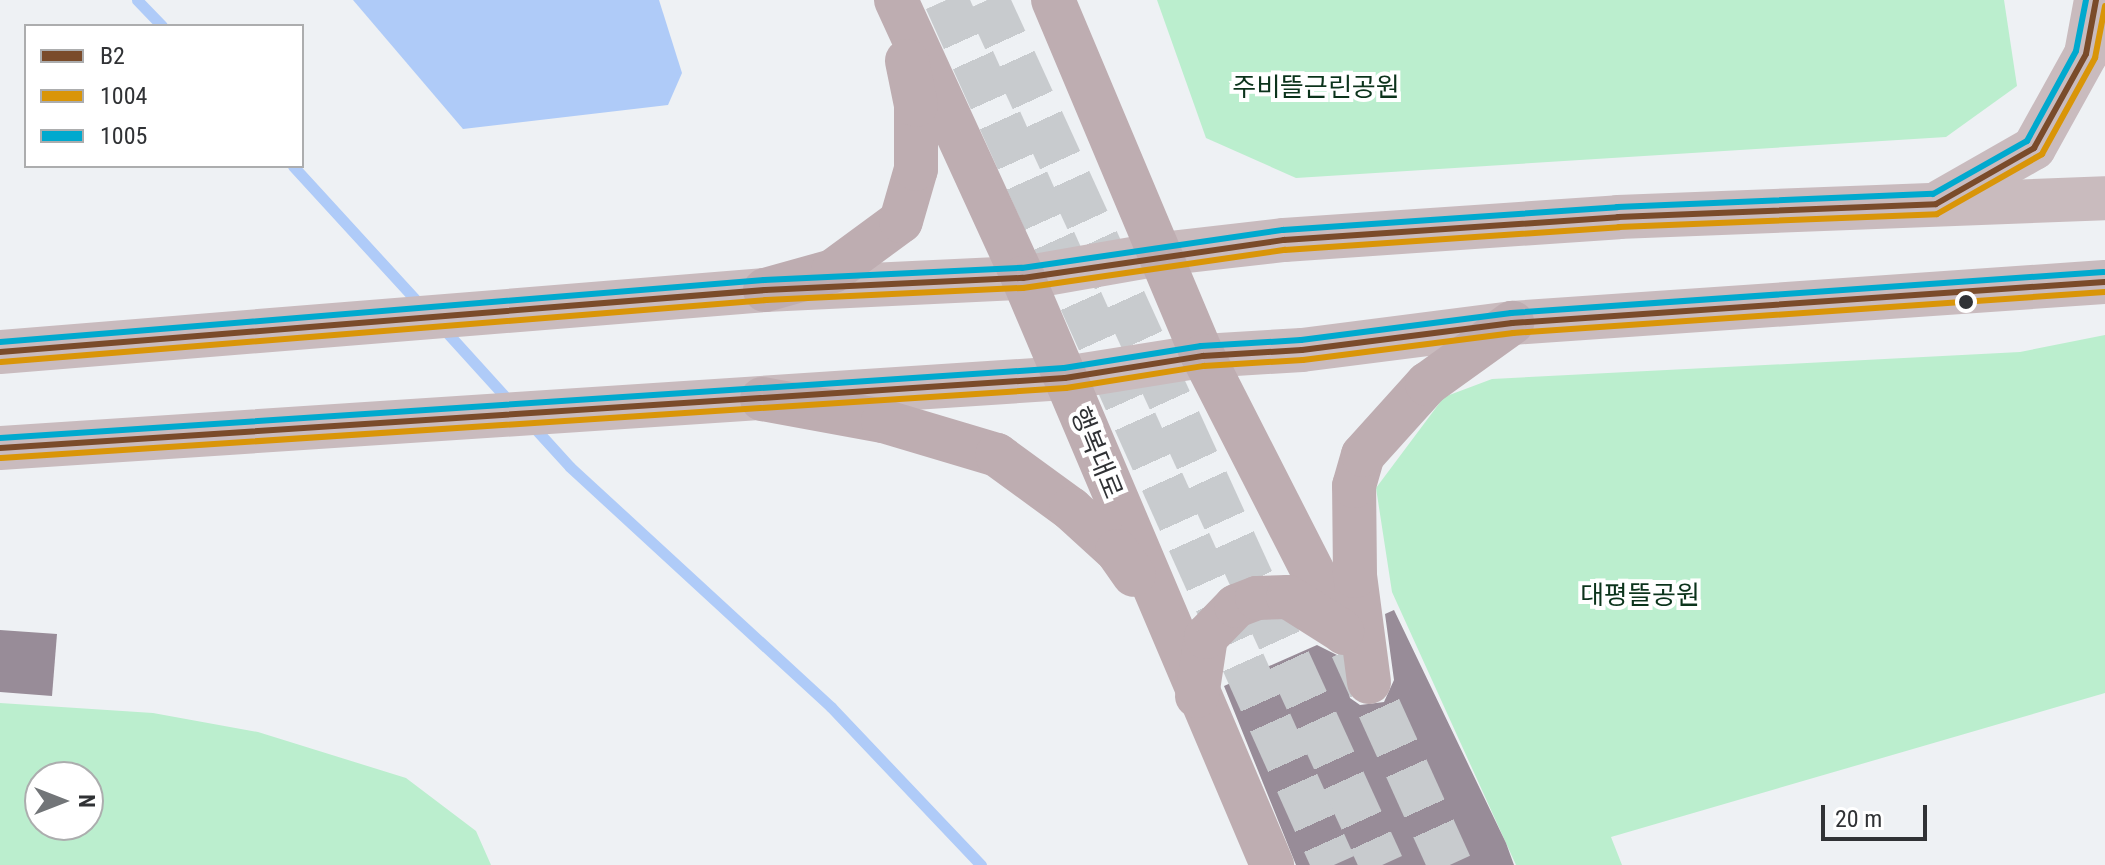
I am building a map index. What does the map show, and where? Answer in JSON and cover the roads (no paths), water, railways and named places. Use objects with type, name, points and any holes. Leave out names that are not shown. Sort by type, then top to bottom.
[{"type":"highway","name":"행복대로","points":[[894,0],[1023,278],[1162,615],[1272,865]]},
{"type":"highway","points":[[765,290],[833,271],[871,248],[901,221],[916,169],[916,105],[894,0]]},
{"type":"highway","points":[[1053,0],[1203,356],[1344,633],[1288,597],[1257,598],[1236,606],[1206,637],[1197,696]]},
{"type":"highway","points":[[1369,682],[1355,576],[1354,486],[1363,455],[1427,384],[1512,323]]},
{"type":"highway","points":[[762,399],[883,421],[997,455],[1117,551],[1162,615]]},
{"type":"street","points":[[1936,204],[2034,148],[2086,54],[2096,0]]},
{"type":"street","points":[[0,352],[765,290],[1023,278],[1161,254],[1618,217],[2105,198]]},
{"type":"street","points":[[0,448],[419,423],[1065,378],[1203,356],[1302,350],[1512,323],[2105,282]]},
{"type":"water","points":[[353,0],[659,0],[682,73],[668,105],[463,129]]},
{"type":"waterway","points":[[137,0],[160,24]]},
{"type":"waterway","points":[[295,168],[423,308]]},
{"type":"waterway","points":[[441,326],[510,402]]},
{"type":"waterway","points":[[530,423],[570,467],[831,707],[981,865]]},
{"type":"tunnel","points":[[946,0],[1334,865]]},
{"type":"tunnel","points":[[987,0],[1382,865]]},
{"type":"tunnel","points":[[1352,648],[1450,865]]},
{"type":"park label","name":"주비뜰근린공원","points":[[1316,88]]},
{"type":"park label","name":"대평뜰공원","points":[[1640,596]]}]
